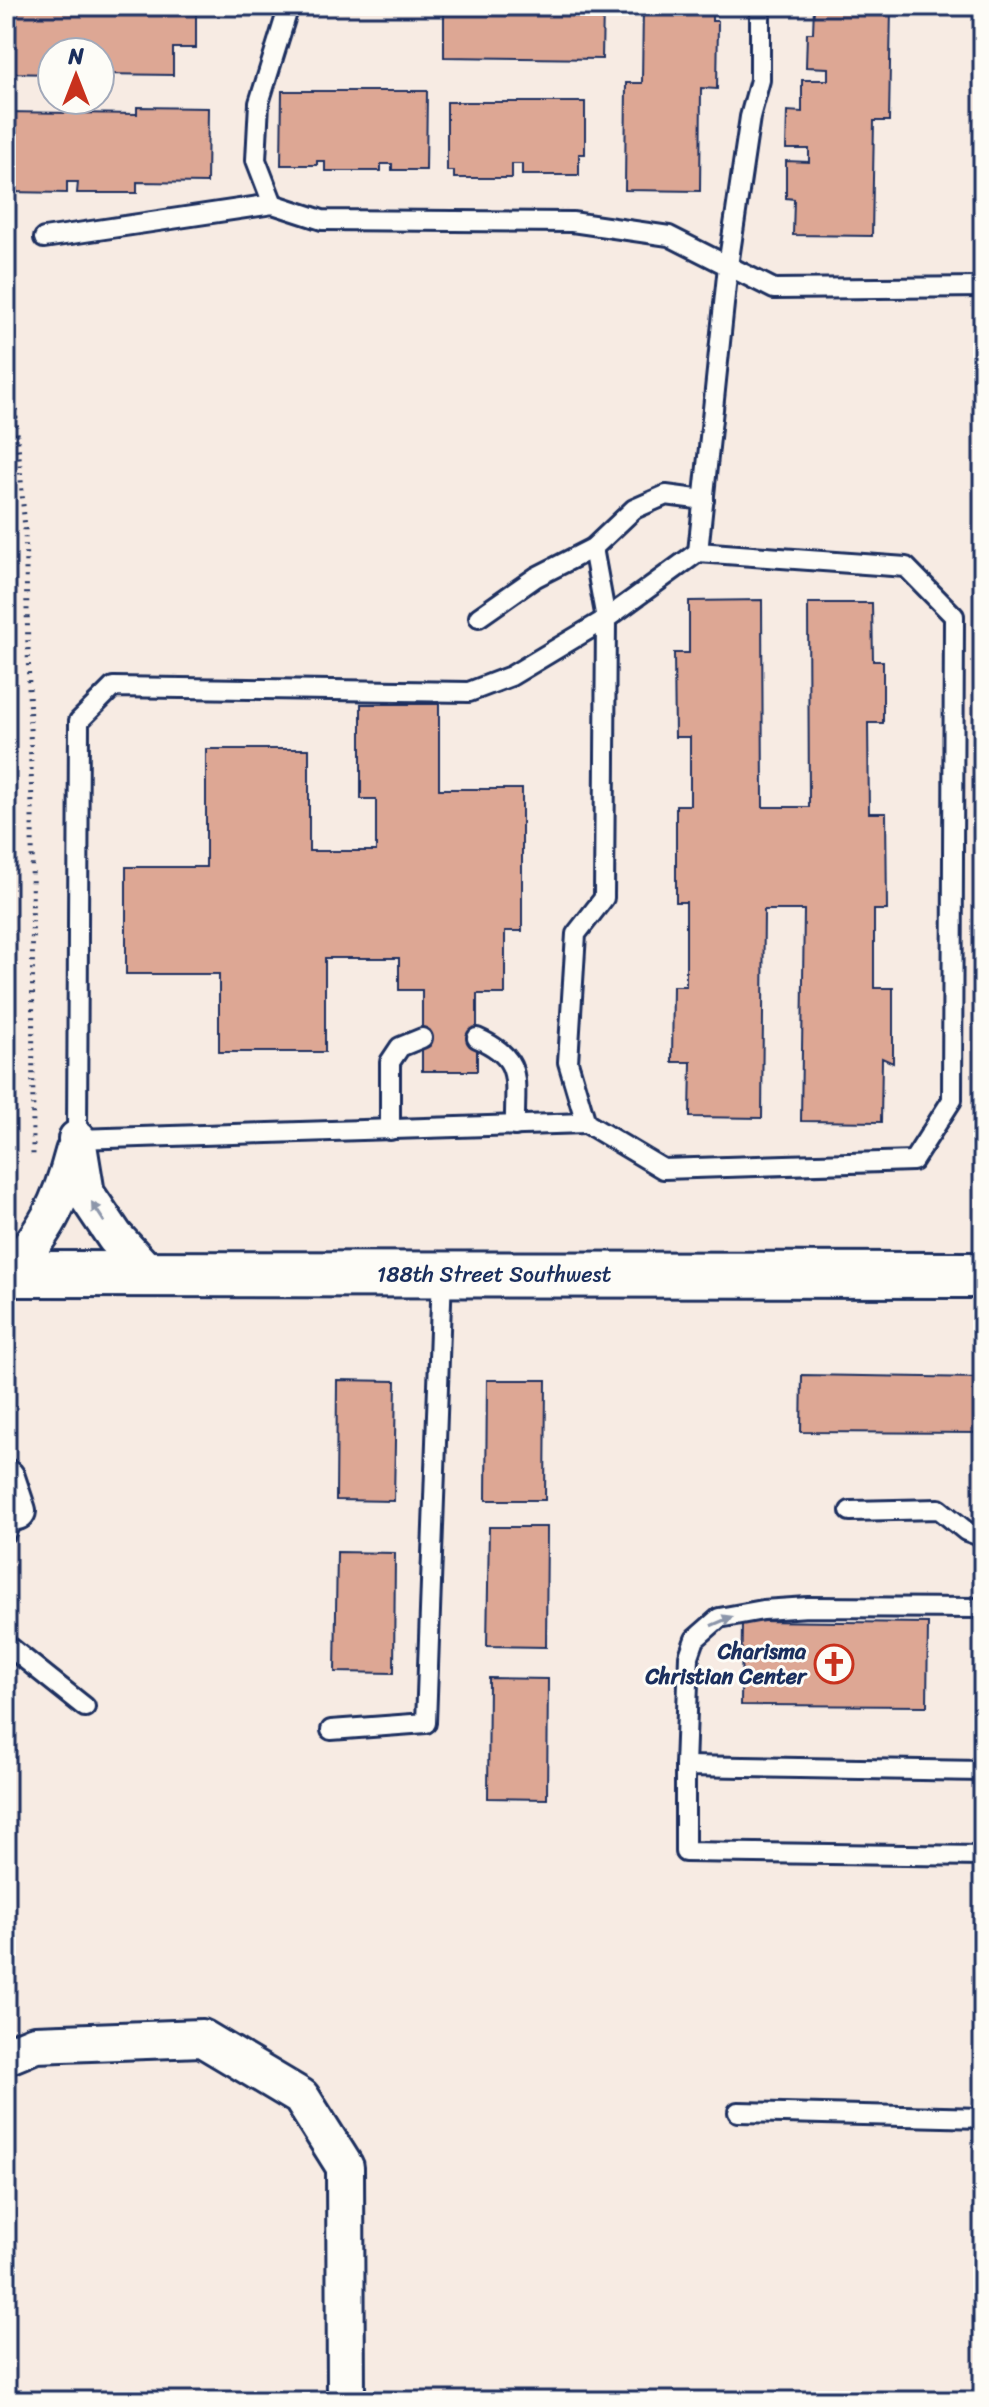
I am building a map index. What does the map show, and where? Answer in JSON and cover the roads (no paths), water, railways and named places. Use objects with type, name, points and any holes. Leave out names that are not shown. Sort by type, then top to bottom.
[{"type":"street","points":[[77,1139],[86,1194],[115,1237],[147,1272]]},
{"type":"street","points":[[7,1274],[40,1237],[64,1191],[77,1139]]},
{"type":"street","name":"188th Street Southwest","points":[[7,1274],[983,1275]]},
{"type":"street","points":[[6,2056],[35,2044],[202,2038],[301,2097],[345,2167],[346,2401]]},
{"type":"lane","points":[[273,204],[256,160],[259,103],[289,6]]},
{"type":"lane","points":[[698,552],[728,266],[750,117],[760,80],[760,6]]},
{"type":"lane","points":[[44,238],[273,204],[322,220],[572,222],[669,236],[774,289],[983,287]]},
{"type":"lane","points":[[479,617],[536,577],[593,548],[634,509],[666,495],[704,500]]},
{"type":"lane","points":[[586,1123],[568,1062],[576,934],[604,898],[606,619],[593,548]]},
{"type":"lane","points":[[698,552],[906,567],[954,616],[952,1100],[913,1161],[663,1169],[586,1123],[77,1139],[79,721],[101,698],[113,687],[469,692],[511,676],[606,619],[698,552]]},
{"type":"lane","points":[[390,1130],[390,1062],[400,1047],[422,1038]]},
{"type":"lane","points":[[477,1038],[500,1048],[514,1069],[515,1126]]},
{"type":"lane","points":[[331,1730],[426,1723],[442,1274]]},
{"type":"lane","points":[[850,1511],[939,1509],[966,1531],[983,1537]]},
{"type":"lane","points":[[983,1608],[808,1607],[763,1610],[719,1618],[695,1639],[689,1656],[685,1766],[685,1852],[983,1856]]},
{"type":"lane","points":[[6,1644],[85,1707]]},
{"type":"lane","points":[[685,1766],[983,1771]]},
{"type":"lane","points":[[738,2112],[983,2118]]},
{"type":"place","name":"Charisma Christian Center","points":[[834,1664]]}]
